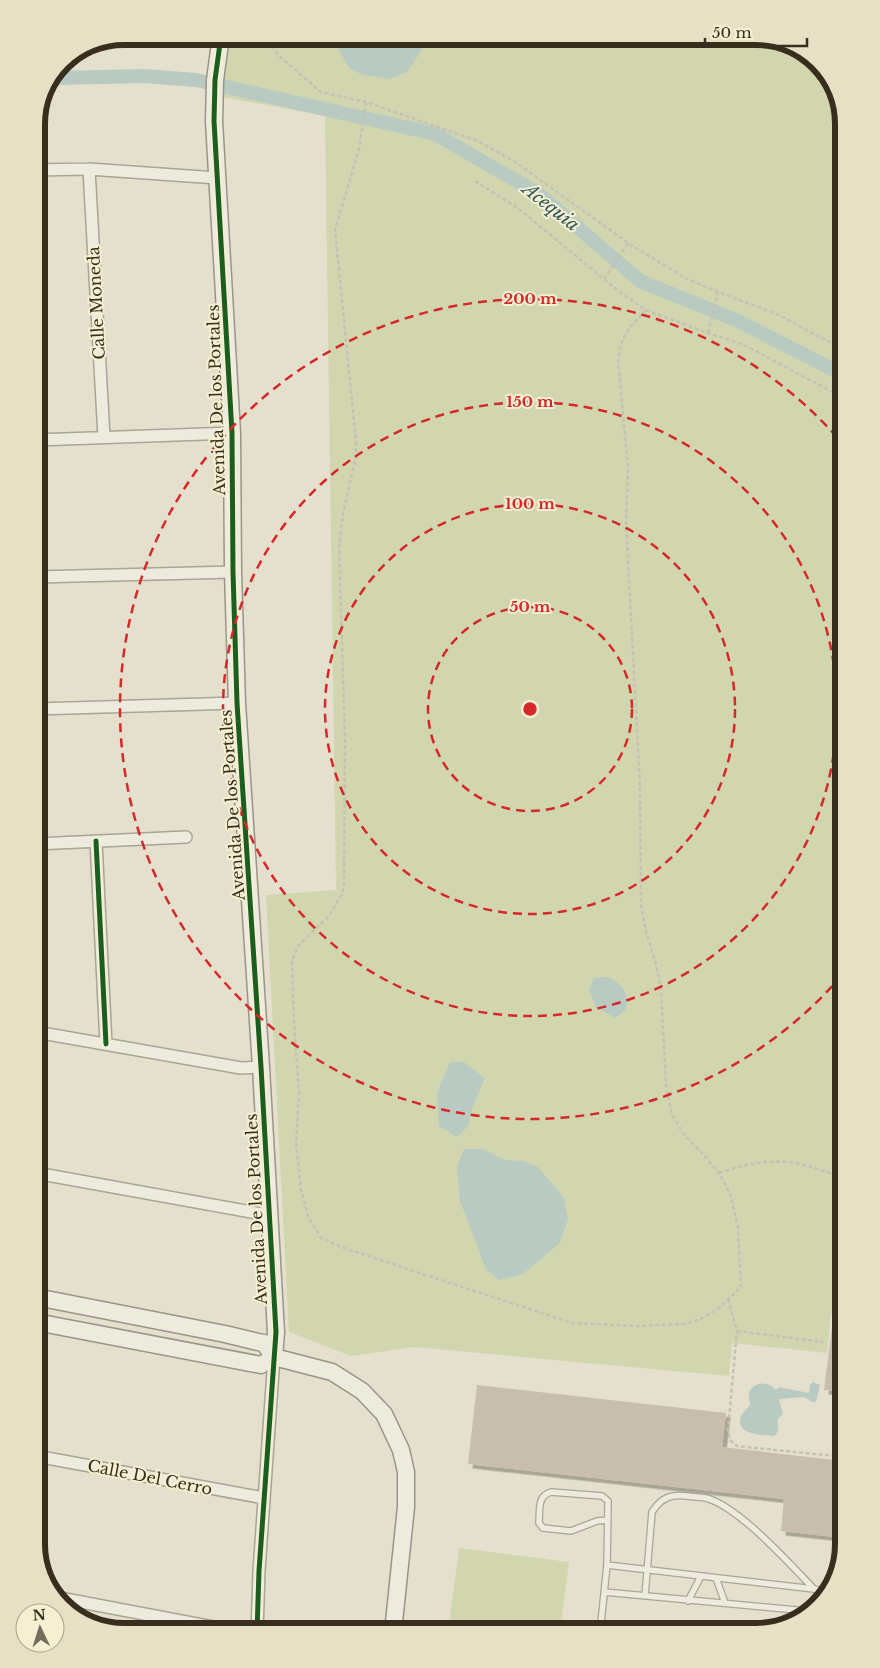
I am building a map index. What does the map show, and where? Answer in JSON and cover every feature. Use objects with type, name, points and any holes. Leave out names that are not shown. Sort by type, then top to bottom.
[{"type":"street","name":"Avenida De los Portales","points":[[219,45],[214,97],[232,433],[233,572],[237,703],[276,1332],[259,1571],[258,1623]]},
{"type":"street","points":[[45,170],[89,169],[217,178]]},
{"type":"street","name":"Calle Moneda","points":[[89,169],[104,437]]},
{"type":"street","points":[[45,440],[232,433]]},
{"type":"street","points":[[45,577],[233,572]]},
{"type":"street","points":[[45,709],[237,703]]},
{"type":"street","points":[[45,844],[186,837]]},
{"type":"street","points":[[96,841],[106,1044]]},
{"type":"street","points":[[45,1034],[241,1068],[261,1067]]},
{"type":"street","points":[[45,1175],[268,1215]]},
{"type":"street","points":[[45,1299],[264,1343],[274,1357],[332,1372],[362,1391],[384,1414],[401,1450],[406,1472],[406,1507],[394,1623]]},
{"type":"street","points":[[45,1324],[261,1365],[274,1357]]},
{"type":"street","name":"Calle Del Cerro","points":[[45,1458],[264,1498]]},
{"type":"street","points":[[67,1599],[192,1623]]},
{"type":"lane","points":[[601,1623],[607,1565],[608,1520],[608,1501],[602,1496],[551,1492],[544,1495],[541,1500],[539,1523],[543,1528],[571,1531],[596,1521],[608,1520]]},
{"type":"lane","points":[[645,1596],[652,1512],[665,1497],[676,1495],[707,1498],[722,1505],[773,1547],[814,1588]]},
{"type":"lane","points":[[607,1565],[814,1588],[820,1591]]},
{"type":"lane","points":[[688,1600],[701,1576]]},
{"type":"lane","points":[[716,1578],[725,1603]]},
{"type":"lane","points":[[604,1592],[798,1610]]},
{"type":"path","points":[[270,45],[278,55],[321,92],[366,102],[478,141],[514,161],[628,243],[688,279],[779,315],[835,345]]},
{"type":"path","points":[[366,102],[358,150],[335,230],[356,442],[356,456],[343,513],[339,547],[345,742],[344,883],[342,894],[329,916],[299,945],[292,960],[299,1094],[296,1142],[301,1190],[308,1216],[320,1238],[344,1248],[572,1323],[638,1326],[684,1324],[702,1319],[719,1308],[741,1287],[738,1228],[730,1194],[719,1173],[685,1136],[672,1115],[666,1086],[661,990],[641,906],[640,786],[626,523],[628,469],[618,360],[620,343],[628,329],[646,310]]},
{"type":"path","points":[[475,180],[518,208],[604,279],[646,310],[744,345],[835,392]]},
{"type":"path","points":[[604,279],[628,243]]},
{"type":"path","points":[[708,333],[718,292]]},
{"type":"path","points":[[719,1173],[739,1166],[766,1161],[796,1164],[835,1175]]},
{"type":"path","points":[[728,1299],[737,1331],[728,1430],[730,1440],[737,1446],[835,1456]]},
{"type":"path","points":[[737,1331],[823,1342]]},
{"type":"green space","points":[[228,45],[761,45],[781,49],[804,61],[819,76],[829,94],[835,124],[835,1315],[831,1315],[827,1353],[732,1343],[729,1376],[414,1347],[351,1356],[289,1332],[266,895],[336,890],[325,116],[223,97]]},
{"type":"green space","points":[[459,1548],[569,1562],[561,1623],[449,1623]]},
{"type":"shaded area","points":[[336,45],[425,45],[407,72],[390,79],[363,75],[349,68]]},
{"type":"shaded area","points":[[608,977],[621,986],[626,998],[626,1010],[615,1018],[596,1007],[589,990],[594,978]]},
{"type":"shaded area","points":[[450,1062],[464,1062],[485,1078],[473,1106],[468,1126],[457,1137],[439,1126],[437,1093]]},
{"type":"shaded area","points":[[464,1149],[483,1149],[505,1160],[523,1161],[538,1167],[564,1198],[568,1219],[560,1243],[523,1274],[499,1280],[486,1269],[460,1201],[457,1167]]},
{"type":"shaded area","points":[[813,1382],[820,1385],[816,1402],[812,1402],[804,1397],[779,1399],[783,1414],[777,1420],[779,1428],[774,1436],[750,1432],[741,1426],[742,1414],[750,1405],[749,1392],[754,1386],[764,1384],[770,1385],[776,1390],[779,1387],[809,1393],[810,1385]]},
{"type":"building","points":[[833,1319],[835,1319],[835,1391],[824,1390]]},
{"type":"building","points":[[477,1385],[726,1413],[722,1447],[835,1460],[835,1537],[781,1531],[784,1499],[468,1464]]},
{"type":"waterway","name":"Acequia","points":[[60,78],[144,76],[196,80],[435,134],[539,194],[640,281],[736,320],[835,370]]},
{"type":"cycle path","points":[[220,45],[215,80],[214,121],[232,433],[233,572],[237,703],[276,1332],[259,1571],[257,1623]]},
{"type":"cycle path","points":[[96,841],[106,1044]]}]
